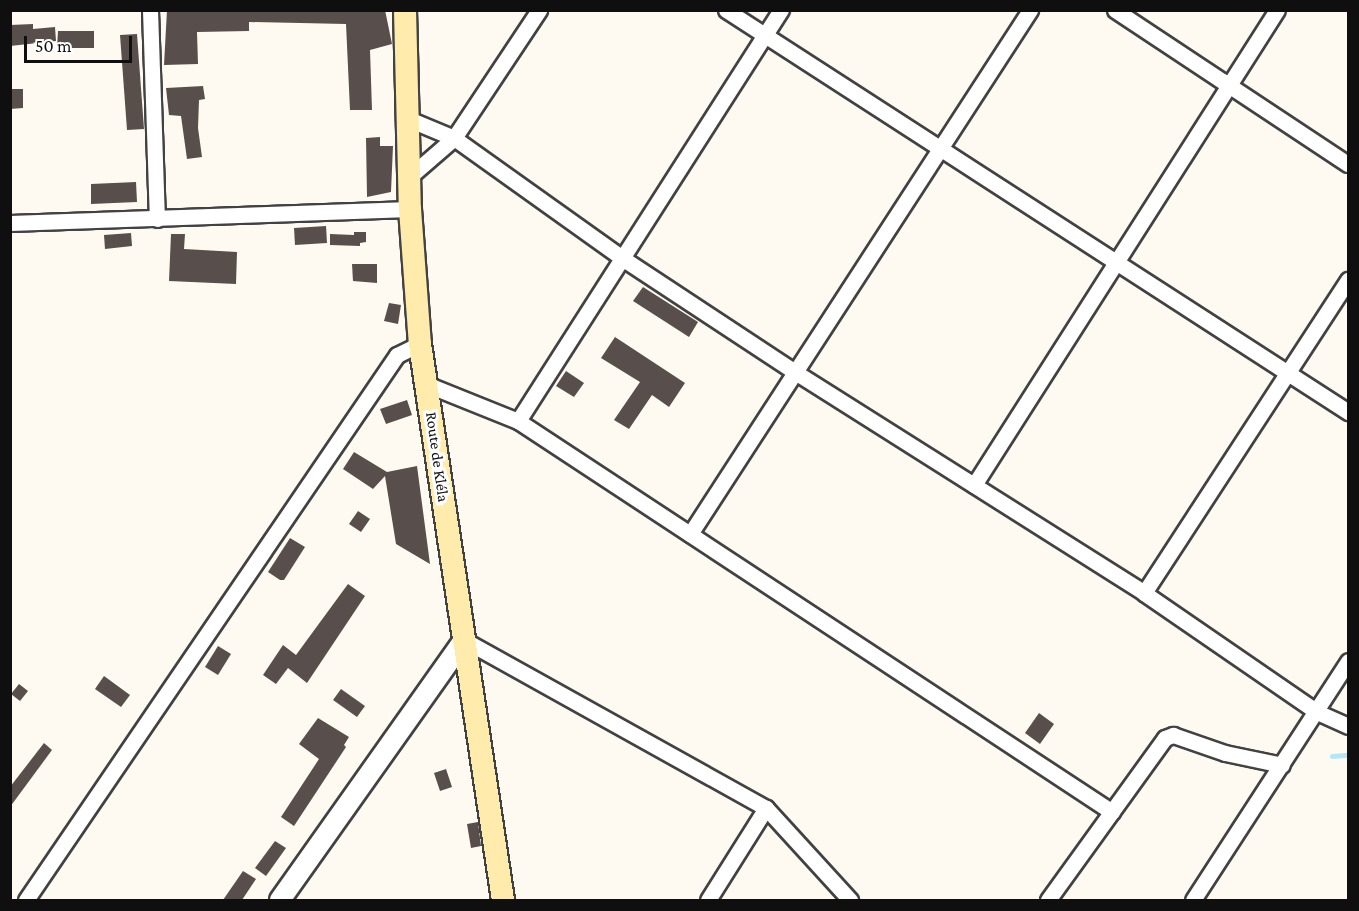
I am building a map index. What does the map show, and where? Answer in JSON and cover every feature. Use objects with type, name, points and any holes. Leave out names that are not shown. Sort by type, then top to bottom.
[{"type":"main road","name":"Route de Kléla","points":[[405,10],[410,209],[420,344],[503,900]]},
{"type":"street","points":[[150,10],[157,219]]},
{"type":"street","points":[[409,177],[454,138],[539,10]]},
{"type":"street","points":[[726,10],[942,147],[1348,412]]},
{"type":"street","points":[[518,421],[781,10]]},
{"type":"street","points":[[690,534],[1030,10]]},
{"type":"street","points":[[1114,10],[1348,164]]},
{"type":"street","points":[[974,485],[1277,10]]},
{"type":"street","points":[[406,118],[454,138],[622,258],[795,372],[1144,593],[1317,712],[1348,726]]},
{"type":"street","points":[[10,223],[410,209]]},
{"type":"street","points":[[1144,593],[1348,280]]},
{"type":"street","points":[[26,900],[397,355],[420,344]]},
{"type":"street","points":[[426,384],[518,421],[1112,812]]},
{"type":"street","points":[[280,900],[464,640],[766,808],[850,900]]},
{"type":"street","points":[[1192,900],[1317,712],[1348,661]]},
{"type":"street","points":[[1048,900],[1165,738],[1173,735],[1225,753],[1282,765]]},
{"type":"street","points":[[708,900],[766,808]]},
{"type":"building","points":[[167,10],[385,10],[392,44],[370,50],[372,110],[350,110],[346,24],[249,22],[249,31],[197,32],[198,64],[164,65]]},
{"type":"building","points":[[33,24],[33,29],[55,27],[56,41],[10,46],[10,25]]},
{"type":"building","points":[[58,31],[94,31],[94,48],[57,48]]},
{"type":"building","points":[[137,34],[144,129],[127,130],[120,35]]},
{"type":"building","points":[[203,86],[205,99],[199,100],[198,128],[202,157],[187,159],[181,116],[169,115],[166,88]]},
{"type":"building","points":[[10,89],[23,89],[23,108],[10,109]]},
{"type":"building","points":[[380,137],[380,146],[393,146],[391,192],[367,197],[366,138]]},
{"type":"building","points":[[136,182],[137,202],[91,204],[91,184]]},
{"type":"building","points":[[326,226],[327,243],[295,245],[294,228]]},
{"type":"building","points":[[354,232],[366,232],[366,242],[360,243],[360,246],[330,245],[330,234],[354,235]]},
{"type":"building","points":[[131,233],[132,246],[105,249],[104,235]]},
{"type":"building","points":[[171,234],[185,234],[184,249],[237,252],[236,284],[169,281]]},
{"type":"building","points":[[352,264],[377,264],[377,283],[353,281]]},
{"type":"building","points":[[643,287],[698,322],[689,337],[633,301]]},
{"type":"building","points":[[389,303],[401,305],[398,324],[384,321]]},
{"type":"building","points":[[615,337],[685,383],[669,407],[652,395],[629,429],[614,420],[640,382],[601,358]]},
{"type":"building","points":[[566,371],[584,383],[574,397],[556,386]]},
{"type":"building","points":[[407,400],[412,415],[386,424],[380,409]]},
{"type":"building","points":[[354,452],[387,472],[417,466],[430,564],[396,544],[385,476],[373,489],[343,469]]},
{"type":"building","points":[[358,511],[370,519],[361,532],[349,524]]},
{"type":"building","points":[[290,538],[305,547],[284,580],[280,580],[268,572]]},
{"type":"building","points":[[348,584],[365,596],[307,683],[288,668],[276,684],[263,675],[283,645],[296,655]]},
{"type":"building","points":[[218,646],[231,654],[218,675],[205,667]]},
{"type":"building","points":[[104,676],[130,695],[121,707],[95,689]]},
{"type":"building","points":[[19,684],[28,691],[20,701],[11,694]]},
{"type":"building","points":[[341,689],[365,706],[357,717],[333,700]]},
{"type":"building","points":[[1039,713],[1054,724],[1040,744],[1025,733]]},
{"type":"building","points":[[318,718],[349,737],[344,745],[346,747],[294,826],[281,817],[319,759],[299,744]]},
{"type":"building","points":[[44,743],[52,750],[10,807],[10,787]]},
{"type":"building","points":[[446,769],[452,787],[440,791],[434,773]]},
{"type":"building","points":[[478,822],[481,846],[471,848],[467,824]]},
{"type":"building","points":[[275,841],[286,848],[266,876],[255,868]]},
{"type":"building","points":[[243,871],[256,879],[242,900],[223,900]]},
{"type":"waterway","points":[[1332,756],[1348,755]]}]
